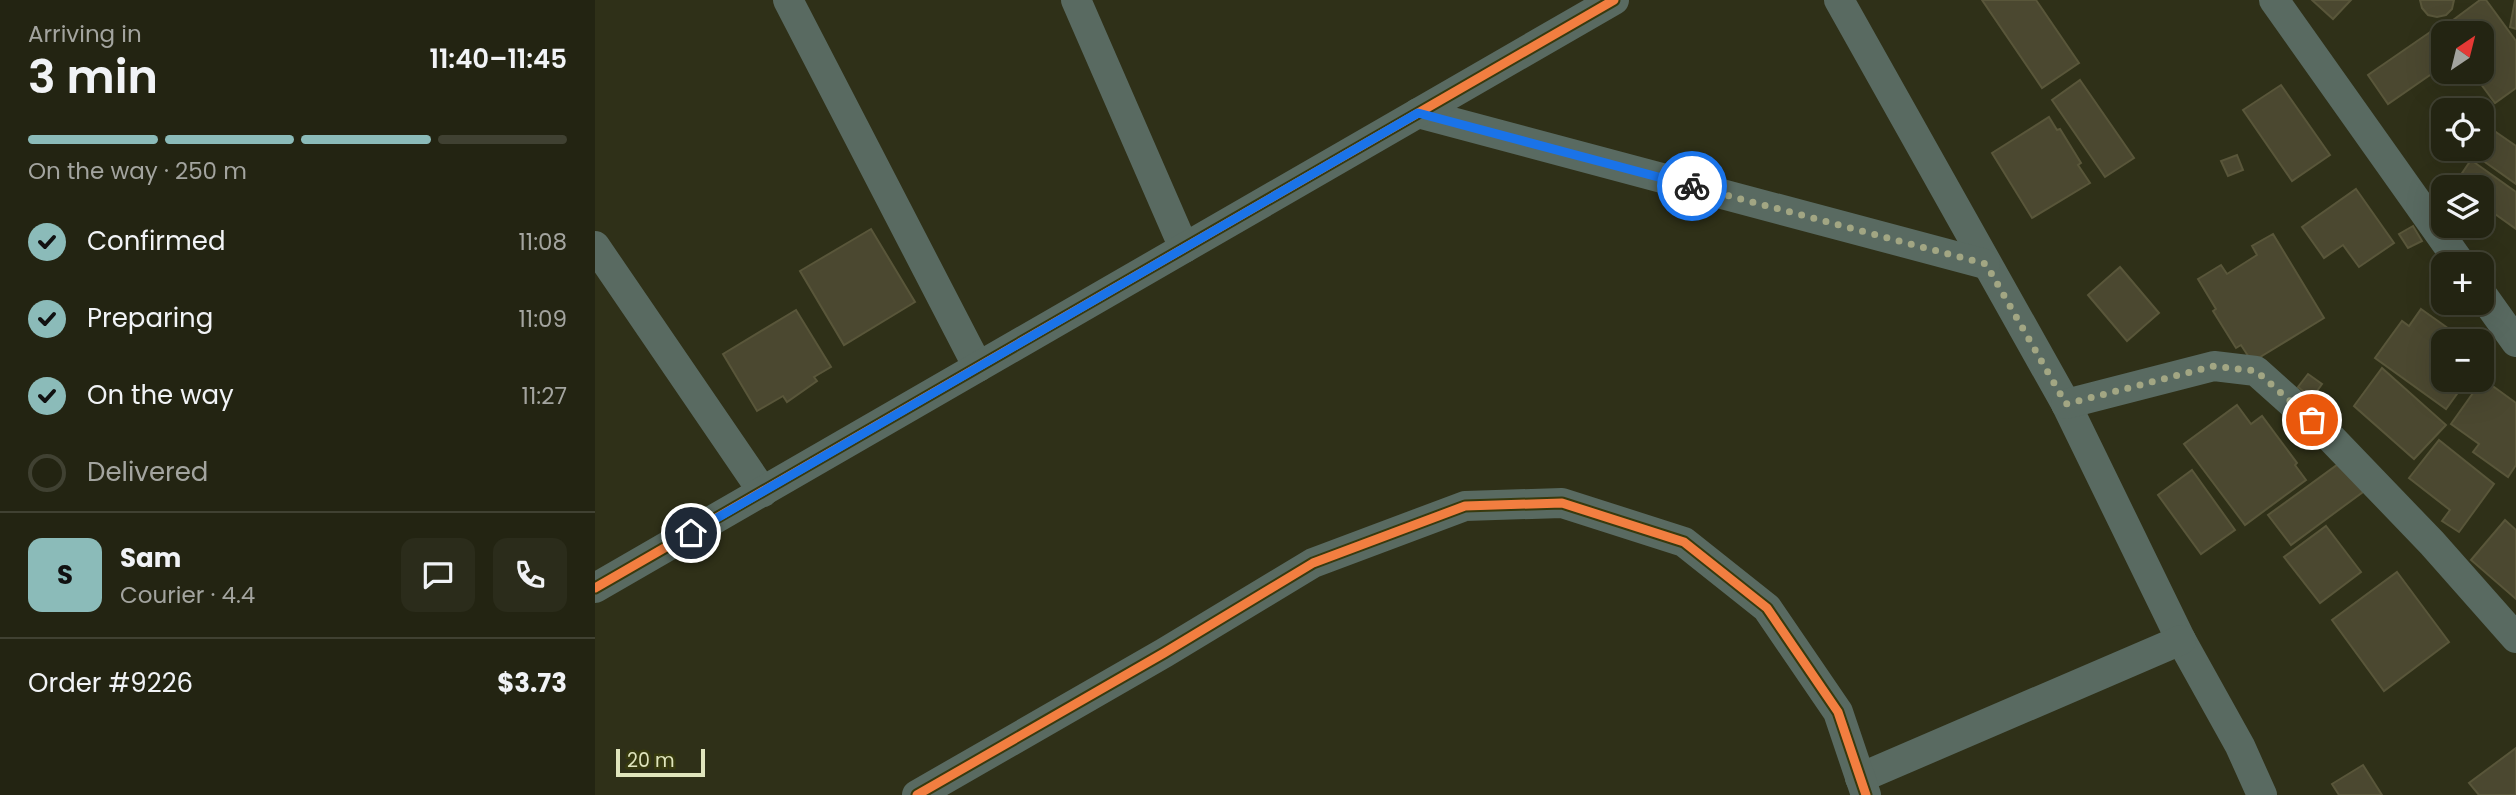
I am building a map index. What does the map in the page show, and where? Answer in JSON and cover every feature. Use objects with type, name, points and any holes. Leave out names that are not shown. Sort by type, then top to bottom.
[{"type":"street","points":[[788,0],[978,367]]},
{"type":"street","points":[[1076,0],[1184,248]]},
{"type":"street","points":[[595,589],[1614,0]]},
{"type":"street","points":[[1839,0],[2066,404],[2181,640],[2240,746],[2262,795]]},
{"type":"street","points":[[2274,0],[2452,252]]},
{"type":"street","points":[[1418,113],[1986,264]]},
{"type":"street","points":[[595,246],[762,492]]},
{"type":"street","points":[[2494,311],[2516,342]]},
{"type":"street","points":[[2066,404],[2214,366],[2256,371],[2330,437],[2432,543],[2516,638]]},
{"type":"street","points":[[929,792],[1313,563],[1465,506],[1562,503],[1684,542],[1767,608],[1838,712],[1863,786],[2181,640]]},
{"type":"building","points":[[1982,0],[2036,0],[2079,63],[2042,88]]},
{"type":"building","points":[[2312,0],[2351,0],[2333,19]]},
{"type":"building","points":[[2420,0],[2454,0],[2452,9],[2446,15],[2437,17],[2428,15]]},
{"type":"building","points":[[2480,0],[2486,0],[2516,41],[2516,88],[2495,103],[2494,98],[2481,84],[2494,84],[2494,21],[2452,21]]},
{"type":"building","points":[[2516,0],[2516,29],[2510,27]]},
{"type":"building","points":[[2431,31],[2431,74],[2388,104],[2368,75]]},
{"type":"building","points":[[2080,80],[2134,158],[2105,177],[2052,100]]},
{"type":"building","points":[[2281,85],[2330,155],[2292,181],[2243,110]]},
{"type":"building","points":[[2049,117],[2057,130],[2060,129],[2090,183],[2032,218],[1992,153]]},
{"type":"building","points":[[2494,131],[2516,146],[2516,184],[2483,161],[2494,161]]},
{"type":"building","points":[[2237,155],[2243,170],[2228,176],[2221,161]]},
{"type":"building","points":[[2472,161],[2492,175],[2461,175]]},
{"type":"building","points":[[2494,176],[2516,192],[2516,229],[2494,213]]},
{"type":"building","points":[[2356,189],[2394,243],[2359,267],[2343,245],[2324,258],[2302,227]]},
{"type":"building","points":[[2413,226],[2422,241],[2408,248],[2399,234]]},
{"type":"building","points":[[871,229],[915,302],[844,345],[800,271]]},
{"type":"building","points":[[2273,234],[2324,318],[2252,362],[2241,345],[2236,348],[2213,311],[2216,309],[2198,279],[2221,265],[2227,274],[2257,255],[2252,246]]},
{"type":"building","points":[[2120,267],[2159,313],[2127,341],[2088,295]]},
{"type":"building","points":[[2421,309],[2449,329],[2431,329],[2431,392],[2458,392],[2446,409],[2375,358],[2402,321],[2409,326]]},
{"type":"building","points":[[796,310],[831,367],[814,377],[817,381],[787,402],[783,396],[757,411],[723,354]]},
{"type":"building","points":[[2382,368],[2446,425],[2414,459],[2354,406]]},
{"type":"building","points":[[2308,374],[2322,384],[2312,398],[2298,387]]},
{"type":"building","points":[[2494,387],[2516,403],[2516,465],[2508,477],[2473,452],[2479,444],[2451,424],[2474,392],[2494,392]]},
{"type":"building","points":[[2237,405],[2251,424],[2262,416],[2297,463],[2295,465],[2306,480],[2245,525],[2184,444]]},
{"type":"building","points":[[2439,440],[2494,484],[2459,532],[2442,521],[2450,510],[2409,478]]},
{"type":"building","points":[[2341,462],[2363,492],[2291,545],[2268,515]]},
{"type":"building","points":[[2192,470],[2235,530],[2201,554],[2158,495]]},
{"type":"building","points":[[2505,520],[2516,530],[2516,599],[2471,560]]},
{"type":"building","points":[[2326,526],[2361,572],[2320,603],[2284,557]]},
{"type":"building","points":[[2397,572],[2449,642],[2384,691],[2332,620]]},
{"type":"building","points":[[2516,748],[2516,795],[2479,795],[2469,783]]},
{"type":"building","points":[[2363,765],[2382,795],[2339,795],[2332,784]]},
{"type":"cycle path","points":[[595,588],[1614,0]]},
{"type":"cycle path","points":[[917,795],[1164,653],[1313,563],[1465,506],[1562,503],[1684,542],[1767,608],[1838,712],[1866,795]]},
{"type":"way so far","points":[[1692,186],[1986,264],[2066,404],[2214,366],[2256,371],[2312,420]]},
{"type":"route","points":[[691,533],[1418,113],[1692,186]]}]
